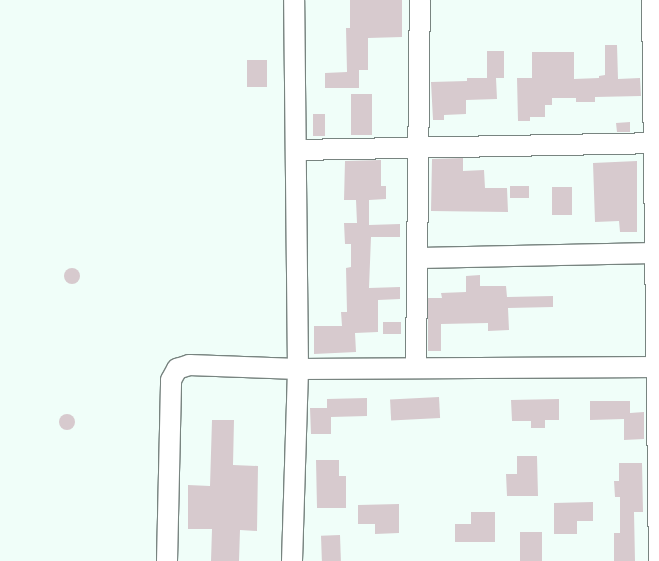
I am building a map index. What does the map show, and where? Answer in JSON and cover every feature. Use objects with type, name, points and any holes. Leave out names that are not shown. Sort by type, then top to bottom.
[{"type":"street","points":[[292,561],[298,369],[297,150],[294,0]]},
{"type":"street","points":[[416,367],[418,258],[417,146],[420,0]]},
{"type":"street","points":[[652,0],[657,143],[656,253],[659,561]]},
{"type":"street","points":[[297,150],[417,146],[657,143]]},
{"type":"street","points":[[418,258],[656,253]]},
{"type":"street","points":[[167,561],[171,380],[177,369],[189,365],[298,369],[416,367],[658,367]]},
{"type":"building","points":[[350,0],[402,0],[402,37],[368,38],[368,70],[359,70],[359,88],[325,88],[325,73],[347,72],[346,28],[350,28]]},
{"type":"building","points":[[605,45],[617,45],[618,79],[640,78],[641,96],[595,97],[595,102],[576,102],[576,98],[552,98],[552,105],[545,105],[545,117],[530,117],[530,121],[518,121],[517,78],[532,78],[532,52],[574,52],[574,79],[599,78],[599,76],[605,75]]},
{"type":"building","points":[[487,51],[504,51],[504,78],[487,78]]},
{"type":"building","points":[[247,60],[267,60],[267,87],[247,87]]},
{"type":"building","points":[[467,78],[496,78],[497,99],[466,100],[466,114],[444,115],[444,120],[433,120],[431,82],[467,81]]},
{"type":"building","points":[[351,94],[372,94],[372,135],[351,135]]},
{"type":"building","points":[[313,114],[325,114],[325,136],[313,136]]},
{"type":"building","points":[[630,122],[630,132],[617,132],[616,123]]},
{"type":"building","points":[[463,158],[463,171],[484,170],[485,188],[507,188],[508,212],[431,211],[432,159]]},
{"type":"building","points":[[381,160],[381,186],[386,186],[386,199],[369,200],[369,225],[400,224],[400,237],[371,237],[369,288],[400,287],[400,299],[378,300],[378,332],[355,333],[356,352],[314,354],[314,326],[342,326],[341,312],[347,312],[346,268],[351,267],[351,244],[345,244],[344,223],[357,223],[356,200],[344,200],[345,161]]},
{"type":"building","points":[[637,161],[637,232],[620,232],[619,221],[595,222],[593,163]]},
{"type":"building","points":[[510,186],[529,186],[529,198],[510,198]]},
{"type":"building","points":[[552,187],[572,187],[572,215],[552,215]]},
{"type":"building","points":[[72,268],[79,273],[80,276],[75,283],[72,284],[65,279],[64,276],[69,269]]},
{"type":"building","points":[[480,275],[480,286],[506,286],[507,297],[553,296],[553,307],[508,308],[509,330],[488,331],[488,323],[441,324],[441,351],[428,351],[428,298],[442,298],[441,293],[466,292],[466,276]]},
{"type":"building","points":[[383,322],[401,322],[401,334],[383,334]]},
{"type":"building","points":[[439,397],[440,418],[391,421],[390,400]]},
{"type":"building","points":[[367,398],[367,416],[331,417],[331,434],[311,434],[310,408],[327,408],[327,399]]},
{"type":"building","points":[[559,399],[559,420],[545,420],[545,428],[531,428],[531,421],[512,421],[511,400]]},
{"type":"building","points":[[590,401],[630,401],[630,413],[644,412],[644,439],[624,440],[624,419],[590,420]]},
{"type":"building","points":[[67,414],[74,419],[75,422],[70,429],[67,430],[60,425],[59,422],[64,415]]},
{"type":"building","points":[[212,420],[234,420],[233,465],[258,466],[257,531],[240,530],[239,561],[211,561],[212,529],[188,529],[188,485],[210,486]]},
{"type":"building","points":[[517,456],[537,456],[538,496],[507,496],[506,474],[517,474]]},
{"type":"building","points":[[316,460],[339,460],[339,476],[346,476],[346,508],[317,508]]},
{"type":"building","points":[[619,463],[642,463],[643,512],[634,512],[635,561],[614,561],[614,533],[620,533],[620,497],[615,497],[614,481],[619,481]]},
{"type":"building","points":[[593,502],[593,521],[577,521],[577,534],[554,534],[554,503]]},
{"type":"building","points":[[399,504],[399,533],[375,534],[375,524],[358,524],[358,505]]},
{"type":"building","points":[[471,512],[495,512],[495,542],[455,542],[455,524],[471,524]]},
{"type":"building","points":[[520,532],[542,532],[542,561],[520,561]]},
{"type":"building","points":[[340,535],[341,561],[322,561],[321,536]]}]
